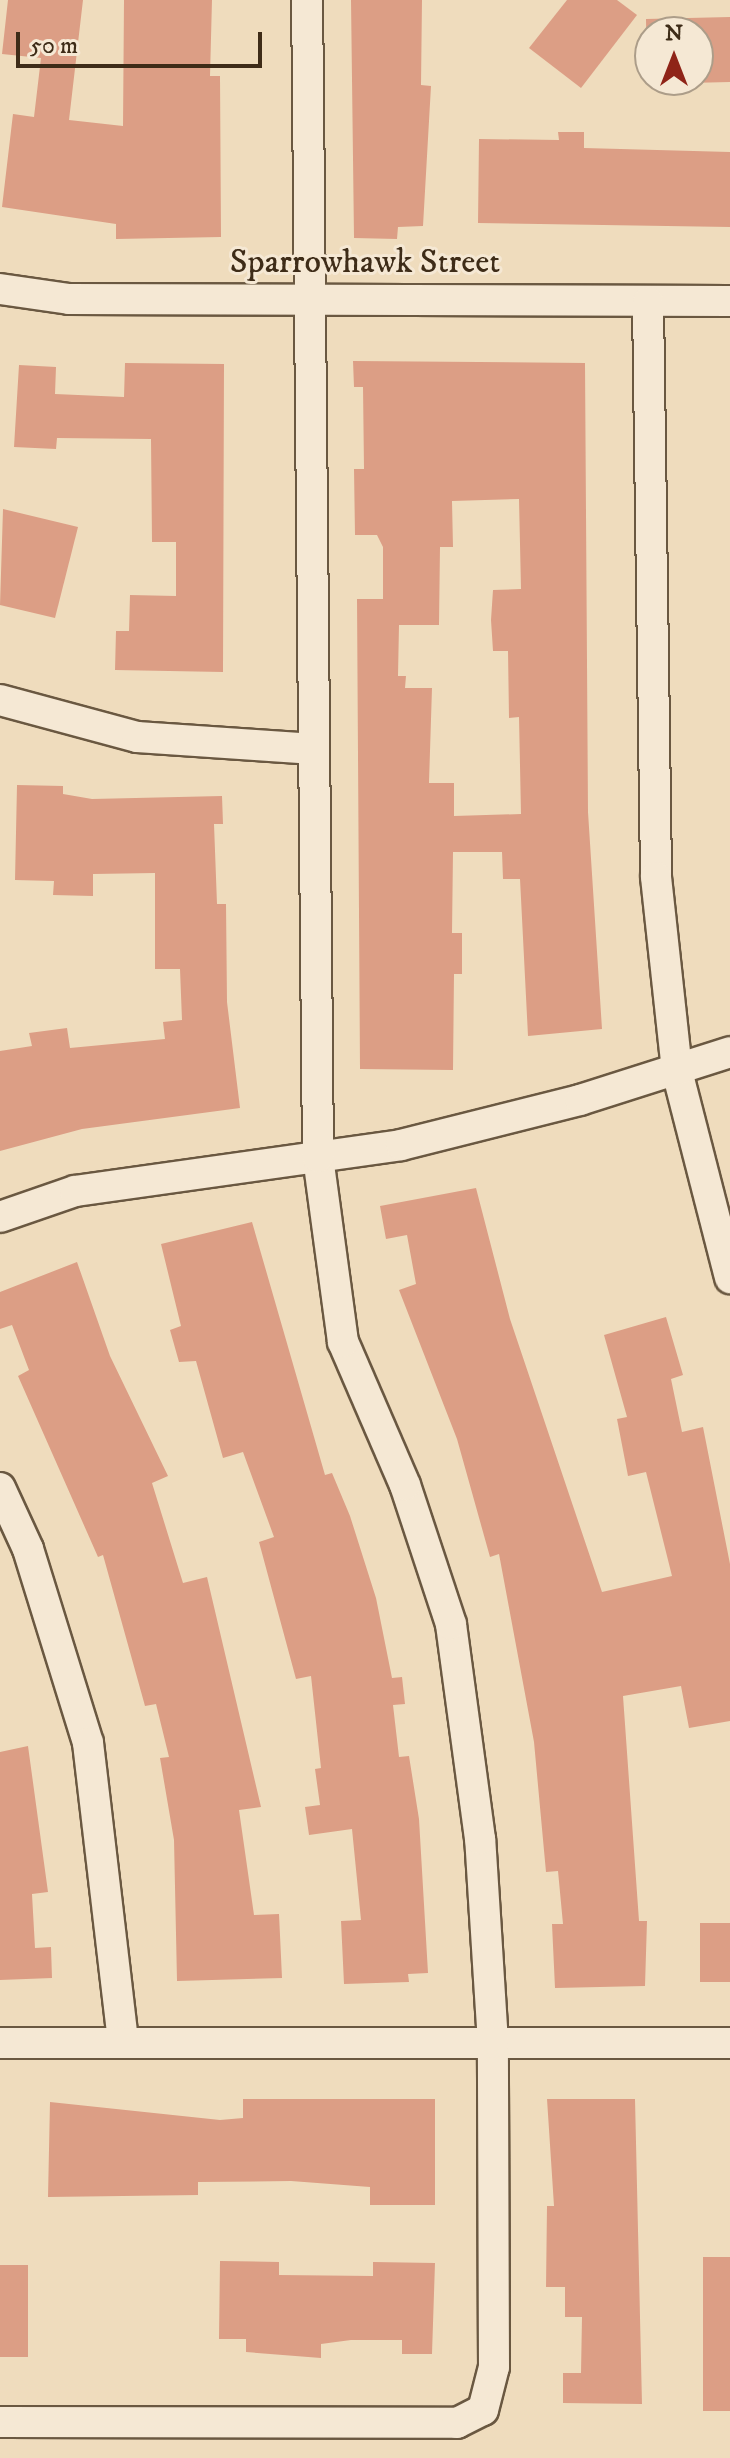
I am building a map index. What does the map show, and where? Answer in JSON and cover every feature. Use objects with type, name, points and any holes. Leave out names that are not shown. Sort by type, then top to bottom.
[{"type":"street","points":[[0,2422],[457,2423],[483,2410],[494,2367],[493,2043],[480,1839],[451,1624],[405,1485],[343,1342],[318,1157],[311,749],[307,0]]},
{"type":"street","name":"Sparrowhawk Street","points":[[0,289],[69,299],[730,301]]},
{"type":"street","points":[[648,302],[652,777],[677,1071],[730,1278]]},
{"type":"street","points":[[0,700],[137,737],[311,749]]},
{"type":"street","points":[[0,1217],[75,1191],[318,1157],[482,1126],[677,1071],[730,1052]]},
{"type":"street","points":[[0,1488],[28,1549],[88,1743],[123,2042]]},
{"type":"street","points":[[0,2043],[730,2043]]},
{"type":"building","points":[[8,0],[83,0],[69,120],[123,126],[124,0],[212,0],[210,76],[220,76],[221,237],[116,239],[116,224],[2,207],[13,114],[34,117],[41,58],[2,54]]},
{"type":"building","points":[[351,0],[422,0],[421,85],[431,86],[423,226],[398,227],[397,239],[354,238]]},
{"type":"building","points":[[567,0],[617,0],[637,15],[581,88],[529,48]]},
{"type":"building","points":[[714,17],[730,17],[730,82],[714,82]]},
{"type":"building","points":[[558,132],[584,132],[584,148],[730,152],[730,227],[478,223],[479,139],[559,140]]},
{"type":"building","points":[[353,361],[585,363],[588,812],[602,1029],[528,1036],[520,879],[503,879],[502,852],[453,852],[452,933],[462,933],[462,974],[454,974],[453,1070],[360,1069],[357,599],[383,599],[383,547],[377,535],[355,535],[354,469],[364,469],[363,387],[354,387]],"holes":[[[519,499],[521,589],[493,590],[491,620],[493,651],[508,651],[509,718],[519,717],[521,814],[454,816],[454,783],[429,783],[432,688],[405,688],[406,676],[398,676],[399,625],[439,625],[440,547],[453,547],[452,501]]]},
{"type":"building","points":[[125,363],[224,364],[223,672],[115,670],[116,631],[129,631],[130,595],[176,596],[176,542],[152,542],[151,439],[57,438],[56,449],[14,447],[19,365],[56,367],[55,394],[124,397]]},
{"type":"building","points":[[3,509],[78,527],[55,618],[0,605]]},
{"type":"building","points":[[17,785],[63,786],[63,794],[92,799],[222,796],[223,824],[214,824],[217,904],[226,904],[227,1002],[240,1108],[82,1129],[0,1151],[0,1051],[32,1046],[29,1033],[67,1028],[70,1048],[165,1039],[163,1022],[182,1020],[180,969],[155,969],[155,873],[93,874],[93,896],[53,895],[54,881],[15,880]]},
{"type":"building","points":[[476,1188],[510,1319],[602,1592],[672,1576],[646,1472],[628,1476],[617,1419],[627,1417],[604,1335],[666,1317],[683,1375],[671,1379],[682,1432],[703,1427],[730,1564],[730,1721],[689,1728],[681,1686],[623,1696],[639,1921],[647,1921],[645,1986],[555,1988],[552,1924],[563,1924],[558,1871],[546,1872],[534,1742],[499,1554],[490,1557],[457,1439],[399,1290],[416,1284],[407,1235],[386,1239],[380,1206]]},
{"type":"building","points":[[252,1222],[325,1475],[332,1473],[350,1516],[376,1598],[392,1678],[402,1677],[405,1704],[393,1705],[399,1757],[409,1756],[419,1819],[428,1973],[408,1974],[409,1982],[344,1984],[341,1921],[361,1920],[352,1829],[309,1835],[305,1807],[320,1805],[315,1769],[321,1768],[311,1676],[296,1679],[259,1542],[274,1537],[243,1452],[223,1458],[196,1361],[179,1362],[170,1330],[181,1326],[161,1244]]},
{"type":"building","points":[[77,1262],[110,1356],[168,1476],[152,1483],[183,1583],[207,1577],[261,1807],[239,1810],[254,1915],[279,1914],[282,1978],[177,1981],[174,1840],[160,1758],[169,1757],[156,1704],[145,1706],[103,1555],[98,1557],[18,1376],[29,1370],[12,1325],[0,1329],[0,1292]]},
{"type":"building","points":[[28,1746],[48,1892],[32,1894],[35,1948],[51,1947],[52,1978],[0,1980],[0,1752]]},
{"type":"building","points":[[700,1923],[730,1923],[730,1982],[700,1982]]},
{"type":"building","points":[[243,2099],[435,2099],[435,2205],[370,2205],[370,2187],[291,2181],[198,2182],[198,2195],[48,2197],[50,2102],[220,2120],[243,2118]]},
{"type":"building","points":[[547,2099],[635,2099],[642,2404],[563,2403],[563,2373],[581,2373],[582,2317],[565,2317],[565,2287],[546,2287],[547,2206],[554,2206]]},
{"type":"building","points":[[703,2257],[730,2257],[730,2411],[703,2411]]},
{"type":"building","points":[[220,2261],[279,2262],[279,2275],[373,2276],[373,2262],[435,2263],[432,2354],[402,2354],[402,2340],[351,2340],[321,2344],[321,2358],[246,2352],[246,2339],[219,2339]]},
{"type":"building","points":[[0,2265],[28,2265],[28,2357],[0,2357]]}]
